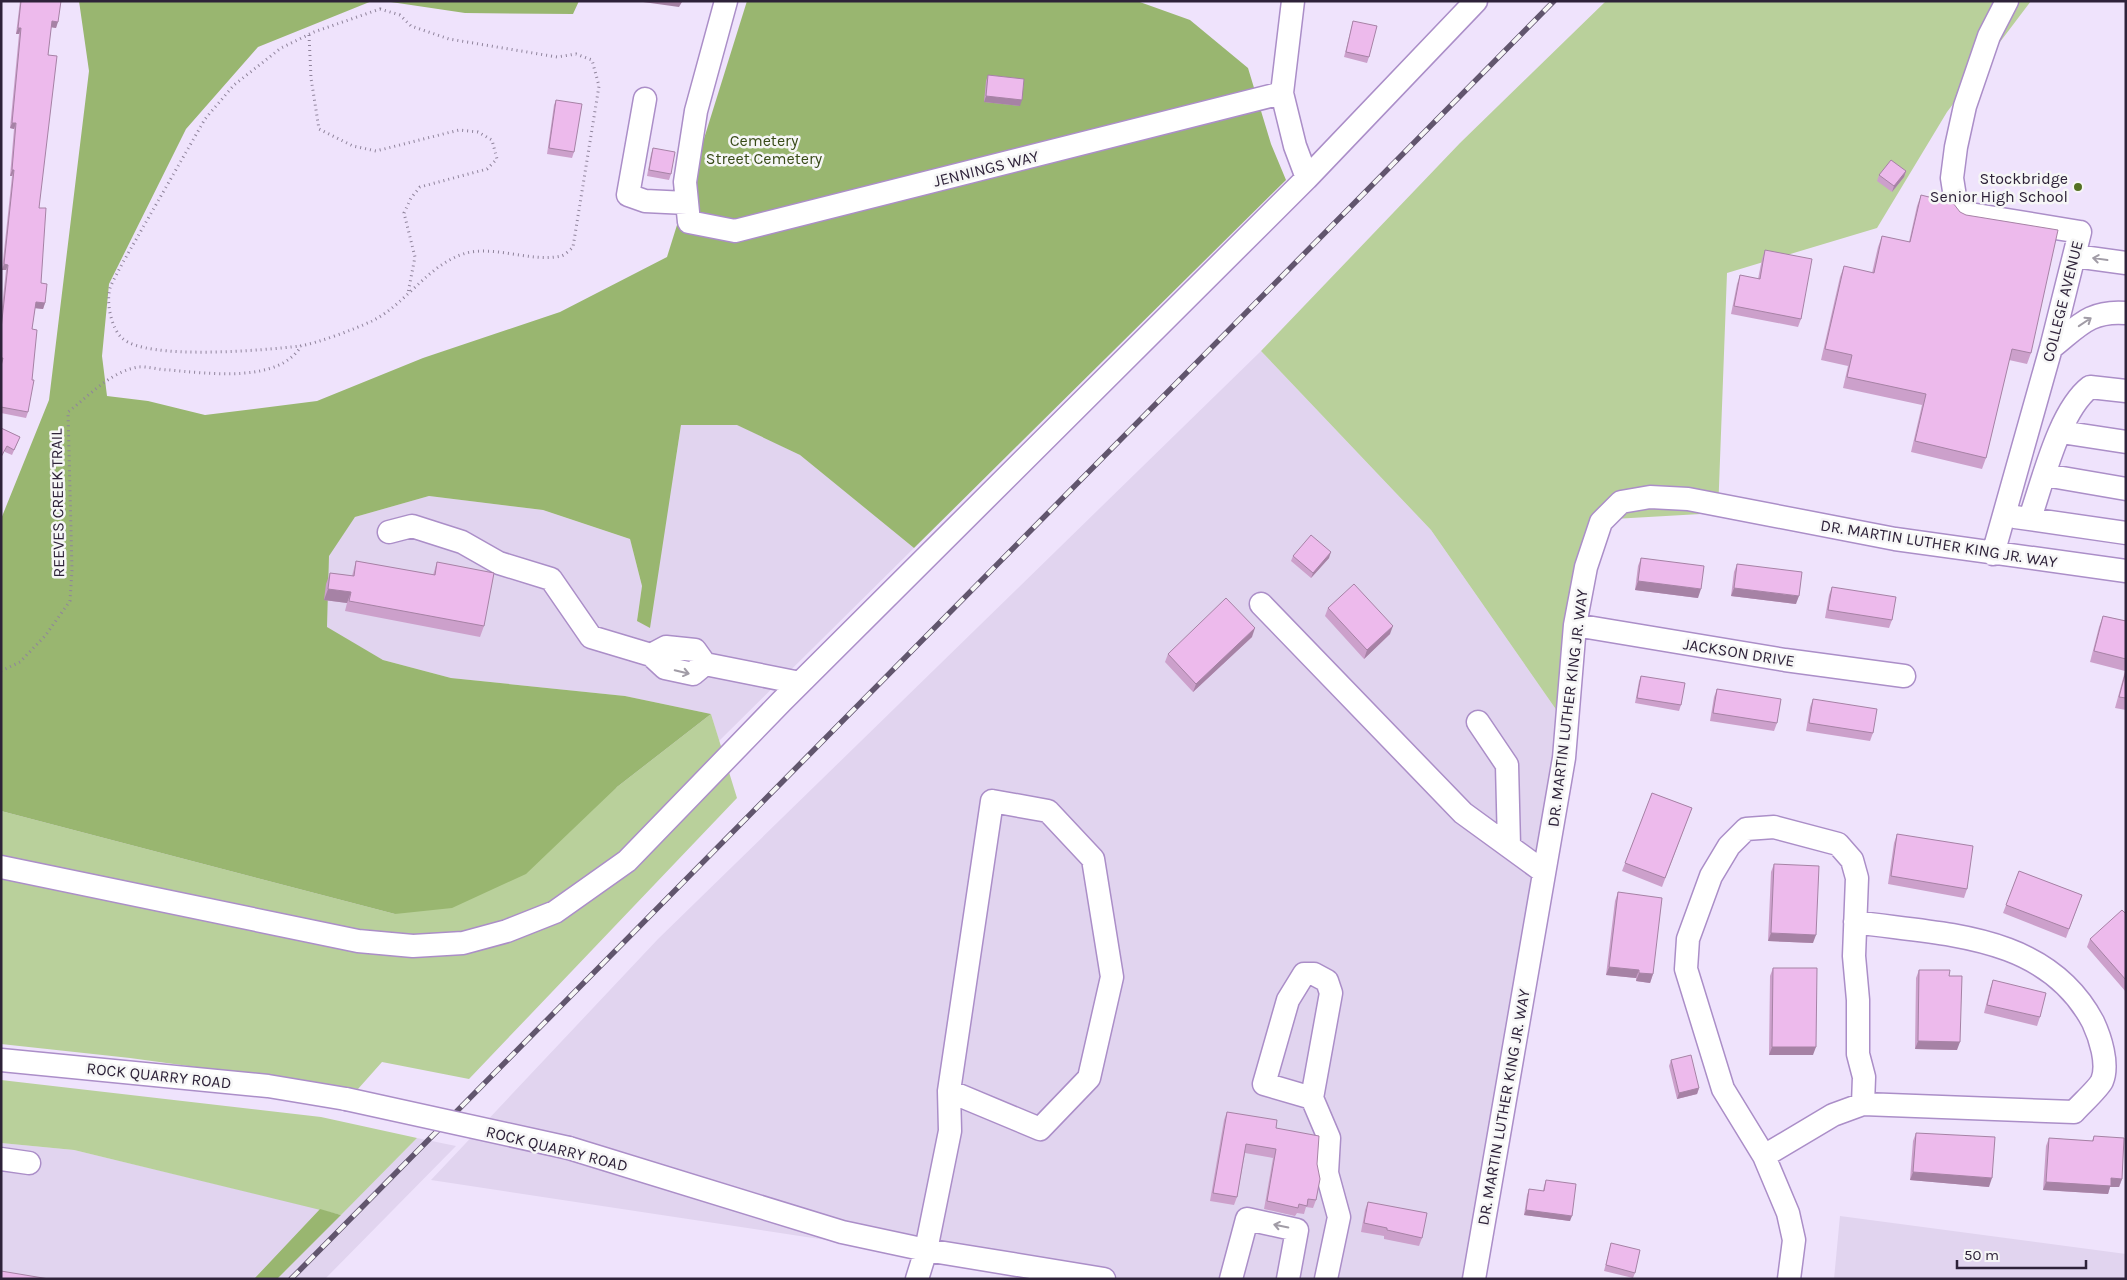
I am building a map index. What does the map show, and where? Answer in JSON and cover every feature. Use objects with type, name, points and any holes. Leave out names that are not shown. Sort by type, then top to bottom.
[{"type":"street","points":[[688,213],[685,182],[696,111],[726,1]]},
{"type":"street","points":[[1293,1],[1282,93],[1295,146],[1307,178]]},
{"type":"street","points":[[1,867],[358,941],[413,946],[463,943],[506,931],[555,912],[627,861],[800,683],[1307,178],[1476,1]]},
{"type":"street","name":"COLLEGE AVENUE","points":[[1992,554],[2005,515],[2051,348],[2080,232],[1964,213],[1955,197],[1952,178],[1965,106],[1989,36],[2007,1]]},
{"type":"street","name":"JENNINGS WAY","points":[[645,99],[628,195],[688,213],[735,231],[1282,93]]},
{"type":"street","points":[[2075,256],[2126,263]]},
{"type":"street","points":[[2051,348],[2087,319],[2101,313],[2126,313]]},
{"type":"street","points":[[2030,518],[2070,409],[2082,393],[2090,387],[2126,391]]},
{"type":"street","points":[[2061,432],[2126,442]]},
{"type":"street","points":[[2045,475],[2126,489]]},
{"type":"street","name":"DR. MARTIN LUTHER KING JR. WAY","points":[[1474,1279],[1564,758],[1575,625],[1586,567],[1601,522],[1621,502],[1650,496],[1688,499],[1895,539],[1992,554],[2126,571]]},
{"type":"street","points":[[2005,515],[2126,533]]},
{"type":"street","points":[[389,532],[412,526],[462,542],[499,563],[551,579],[591,637],[651,655],[666,647],[695,650],[705,664],[800,683]]},
{"type":"street","points":[[1261,604],[1463,814],[1544,872]]},
{"type":"street","name":"JACKSON DRIVE","points":[[1575,625],[1785,660],[1904,676]]},
{"type":"street","points":[[1478,722],[1507,765],[1508,846]]},
{"type":"street","points":[[917,1279],[926,1250],[950,1131],[949,1091],[992,801],[1048,810],[1093,859],[1112,977],[1089,1078],[1040,1130],[949,1091]]},
{"type":"street","points":[[1789,1279],[1794,1240],[1788,1213],[1764,1156],[1723,1089],[1686,969],[1688,938],[1711,876],[1729,846],[1746,829],[1774,827],[1838,844],[1852,860],[1857,878],[1854,956],[1858,1000],[1858,1054],[1864,1077],[1863,1104]]},
{"type":"street","points":[[1764,1156],[1833,1116],[1863,1104],[2074,1112],[2102,1081],[2104,1062],[2099,1034],[2072,990],[2055,974],[2026,957],[1984,941],[1855,922]]},
{"type":"street","points":[[1312,1098],[1264,1084],[1288,1000],[1304,974],[1314,974],[1327,981],[1331,994],[1312,1098],[1329,1138],[1327,1173],[1339,1217],[1326,1279]]},
{"type":"street","name":"ROCK QUARRY ROAD","points":[[1,1060],[268,1086],[346,1099],[569,1148],[842,1232],[926,1250],[1104,1279]]},
{"type":"street","points":[[1,1159],[29,1163]]},
{"type":"street","points":[[1232,1279],[1247,1219],[1297,1230],[1288,1279]]},
{"type":"path","points":[[380,9],[400,15],[411,26],[449,39],[557,57],[576,54],[592,60],[599,86],[573,247],[562,256],[498,252],[463,254],[442,266],[373,320],[301,346],[254,350],[161,352],[136,346],[121,338],[110,315],[110,289],[122,264],[206,119],[234,85],[281,48],[309,35],[380,9]]},
{"type":"path","points":[[309,35],[311,78],[318,129],[353,146],[376,151],[459,130],[478,132],[492,140],[497,159],[487,169],[420,187],[411,198],[404,213],[415,257],[408,293]]},
{"type":"path","name":"REEVES CREEK TRAIL","points":[[1,671],[20,662],[46,636],[70,601],[72,570],[68,412],[110,377],[139,367],[229,374],[269,369],[295,357],[301,346]]},
{"type":"shaded area","points":[[1261,351],[1431,530],[1562,718],[1466,1279],[1083,1279],[431,1180],[658,939]]},
{"type":"shaded area","points":[[681,425],[738,425],[800,455],[914,548],[719,741],[711,714],[625,696],[451,678],[383,660],[327,628],[328,556],[355,517],[429,496],[543,510],[630,539],[642,586],[637,621],[675,465]]},
{"type":"shaded area","points":[[417,1138],[456,1146],[325,1279],[277,1279]]},
{"type":"shaded area","points":[[1,1143],[74,1150],[320,1209],[254,1279],[1,1279]]},
{"type":"shaded area","points":[[1840,1216],[2126,1254],[2126,1279],[1834,1279]]},
{"type":"green space","name":"Cemetery Street Cemetery","points":[[79,1],[372,1],[258,47],[186,129],[109,284],[102,356],[107,396],[148,401],[205,415],[317,401],[423,358],[560,312],[667,257],[747,1],[1137,1],[1190,20],[1248,68],[1271,144],[1286,180],[914,548],[800,455],[737,425],[681,425],[650,628],[637,621],[642,586],[630,539],[543,510],[429,496],[355,517],[329,556],[327,627],[383,660],[451,678],[625,696],[711,714],[617,787],[526,874],[452,908],[395,914],[1,811],[1,519],[49,400],[89,71]]},
{"type":"green space","points":[[384,1],[579,1],[573,14],[465,13]]},
{"type":"green space","points":[[1606,1],[2031,1],[1947,112],[1877,228],[1727,273],[1718,513],[1596,520],[1562,718],[1431,530],[1261,351],[1460,143]]},
{"type":"green space","points":[[711,714],[737,798],[469,1079],[382,1062],[358,1089],[130,1058],[1,1044],[1,811],[395,914],[617,787]]},
{"type":"green space","points":[[1,1080],[321,1117],[417,1138],[341,1215],[74,1150],[1,1143]]},
{"type":"green space","points":[[320,1209],[341,1215],[277,1279],[254,1279]]},
{"type":"building","points":[[21,1],[61,1],[58,22],[52,21],[48,55],[57,56],[39,208],[46,208],[41,283],[47,284],[45,303],[36,302],[32,329],[37,330],[32,380],[34,380],[28,412],[1,407],[1,366],[3,358],[1,358],[1,329],[8,265],[4,264],[14,170],[12,170],[16,123],[12,123],[21,28],[18,28]]},
{"type":"building","points":[[1353,21],[1377,26],[1369,57],[1346,52]]},
{"type":"building","points":[[988,75],[1024,79],[1022,100],[986,96]]},
{"type":"building","points":[[556,100],[582,104],[574,152],[549,148]]},
{"type":"building","points":[[653,148],[675,152],[671,174],[649,170]]},
{"type":"building","points":[[1891,160],[1906,171],[1894,186],[1879,175]]},
{"type":"building","points":[[1921,195],[1953,203],[1960,212],[1966,215],[2058,230],[2031,353],[2012,349],[1986,458],[1915,441],[1926,394],[1847,377],[1852,355],[1825,349],[1844,266],[1874,273],[1882,236],[1910,242]]},
{"type":"building","points":[[1765,250],[1812,259],[1801,319],[1734,306],[1740,275],[1760,279]]},
{"type":"building","points":[[1,428],[20,437],[14,450],[7,446],[1,457]]},
{"type":"building","points":[[1311,535],[1331,552],[1313,573],[1293,556]]},
{"type":"building","points":[[1641,558],[1704,566],[1701,589],[1638,581]]},
{"type":"building","points":[[356,561],[435,575],[437,562],[494,573],[484,626],[349,601],[351,592],[328,589],[330,573],[354,576]]},
{"type":"building","points":[[1737,564],[1802,572],[1799,596],[1734,588]]},
{"type":"building","points":[[1354,584],[1393,626],[1367,650],[1328,608]]},
{"type":"building","points":[[1832,587],[1896,597],[1892,620],[1828,610]]},
{"type":"building","points":[[1226,598],[1255,628],[1196,684],[1168,654]]},
{"type":"building","points":[[2103,616],[2126,621],[2126,659],[2094,651]]},
{"type":"building","points":[[2126,671],[2126,698],[2119,697]]},
{"type":"building","points":[[1641,676],[1685,683],[1681,705],[1637,698]]},
{"type":"building","points":[[1717,689],[1781,699],[1777,723],[1713,713]]},
{"type":"building","points":[[1813,699],[1877,709],[1873,733],[1809,723]]},
{"type":"building","points":[[1652,793],[1692,808],[1665,878],[1625,863]]},
{"type":"building","points":[[1897,834],[1973,846],[1967,889],[1891,876]]},
{"type":"building","points":[[1774,864],[1819,866],[1816,935],[1771,933]]},
{"type":"building","points":[[2019,871],[2082,895],[2069,929],[2006,905]]},
{"type":"building","points":[[1618,892],[1662,898],[1653,974],[1639,973],[1639,970],[1609,967]]},
{"type":"building","points":[[2122,910],[2126,914],[2126,980],[2090,939]]},
{"type":"building","points":[[1773,968],[1817,968],[1816,1047],[1772,1047]]},
{"type":"building","points":[[1919,970],[1950,970],[1949,976],[1962,976],[1960,1042],[1918,1041]]},
{"type":"building","points":[[1993,980],[2046,993],[2040,1017],[1987,1005]]},
{"type":"building","points":[[1691,1055],[1699,1088],[1679,1093],[1671,1060]]},
{"type":"building","points":[[1227,1112],[1277,1120],[1276,1128],[1319,1136],[1317,1164],[1320,1179],[1316,1200],[1308,1199],[1307,1206],[1299,1204],[1298,1208],[1267,1201],[1276,1149],[1246,1144],[1237,1197],[1213,1193]]},
{"type":"building","points":[[1916,1133],[1995,1137],[1992,1178],[1913,1172]]},
{"type":"building","points":[[2094,1136],[2124,1138],[2122,1179],[2111,1178],[2111,1186],[2046,1182],[2049,1138],[2093,1141]]},
{"type":"building","points":[[1546,1180],[1576,1184],[1572,1216],[1526,1210],[1529,1189],[1544,1191]]},
{"type":"building","points":[[1368,1202],[1427,1213],[1422,1238],[1364,1223]]},
{"type":"building","points":[[1611,1243],[1640,1250],[1635,1273],[1606,1265]]},
{"type":"building","points":[[1,1271],[49,1279],[1,1279]]},
{"type":"railway","points":[[291,1279],[1554,1]]},
{"type":"place","name":"Stockbridge Senior High School","points":[[2078,187]]}]
